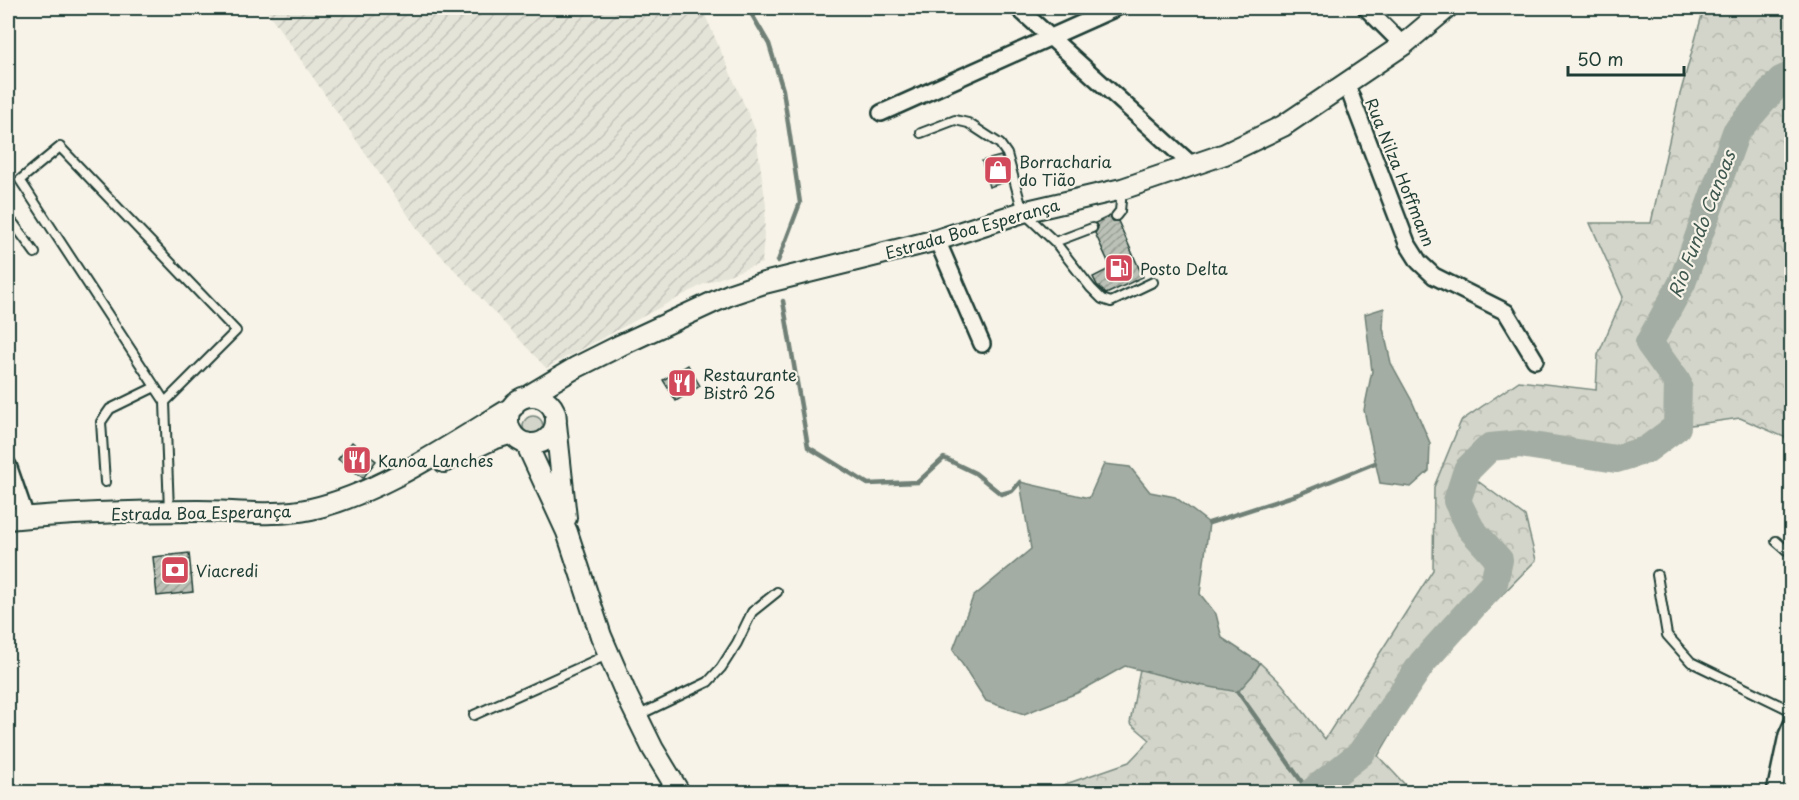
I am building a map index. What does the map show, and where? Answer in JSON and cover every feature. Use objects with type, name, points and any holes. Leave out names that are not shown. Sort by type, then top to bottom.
[{"type":"street","points":[[1018,8],[1193,166]]},
{"type":"street","points":[[881,113],[1116,8]]},
{"type":"street","points":[[1366,8],[1403,45]]},
{"type":"street","name":"Estrada Boa Esperança","points":[[17,518],[169,512],[274,512],[310,509],[334,503],[379,484],[575,368],[731,294],[764,283],[937,240],[1023,212],[1122,189],[1193,166],[1256,140],[1283,126],[1403,45],[1447,8]]},
{"type":"street","name":"Rua Nilza Hoffmann","points":[[1346,83],[1407,243],[1419,262],[1434,276],[1506,312],[1534,360]]},
{"type":"street","points":[[937,240],[982,344]]},
{"type":"street","points":[[519,438],[541,442],[553,432],[554,415],[575,368]]},
{"type":"street","points":[[567,532],[554,415],[542,398],[521,401],[508,420],[567,532],[601,636],[637,717],[679,792]]},
{"type":"street","name":"Estrada Boa Esperança","points":[[8,531],[60,526],[309,520],[343,512],[363,504],[458,454],[519,438]]},
{"type":"street","points":[[8,465],[17,518]]},
{"type":"street","points":[[1775,792],[1791,724]]},
{"type":"lane","points":[[921,133],[955,120],[968,123],[1000,144],[1007,154],[1023,212],[1055,242],[1091,288],[1107,302],[1153,282]]},
{"type":"lane","points":[[165,402],[236,331],[60,147],[20,180],[165,402],[169,512]]},
{"type":"lane","points":[[1116,216],[1120,211],[1122,189]]},
{"type":"lane","points":[[8,220],[14,224],[35,253]]},
{"type":"lane","points":[[1055,242],[1092,228]]},
{"type":"lane","points":[[105,482],[101,422],[111,409],[155,387]]},
{"type":"lane","points":[[1776,542],[1791,555]]},
{"type":"lane","points":[[1657,575],[1667,635],[1691,662],[1791,711]]},
{"type":"lane","points":[[637,717],[708,682],[721,668],[737,643],[752,612],[777,592]]},
{"type":"lane","points":[[474,715],[609,654]]},
{"type":"shaded area","points":[[265,8],[702,8],[755,129],[766,205],[762,263],[706,283],[546,368],[421,234]]},
{"type":"shaded area","points":[[1384,308],[1383,328],[1391,363],[1412,401],[1430,443],[1429,471],[1411,487],[1380,483],[1364,410],[1372,371],[1365,314]]},
{"type":"shaded area","points":[[1104,464],[1130,467],[1150,492],[1175,497],[1209,523],[1200,594],[1216,614],[1222,638],[1260,663],[1238,692],[1199,685],[1125,666],[1077,693],[1024,714],[986,701],[953,650],[973,597],[1031,549],[1020,482],[1089,498]]},
{"type":"green space","points":[[1704,8],[1791,8],[1791,440],[1740,418],[1677,427],[1616,459],[1520,444],[1490,447],[1467,470],[1479,482],[1525,516],[1536,560],[1430,668],[1378,756],[1412,792],[1043,792],[1129,762],[1150,740],[1130,723],[1140,669],[1199,685],[1252,676],[1260,663],[1282,684],[1325,739],[1433,570],[1434,487],[1461,421],[1519,381],[1596,390],[1598,355],[1623,297],[1590,223],[1651,223],[1677,105]]},
{"type":"green space","points":[[533,416],[540,419],[543,426],[540,433],[533,436],[526,433],[523,426],[526,419]]},
{"type":"building","name":"Borracharia do Tião","points":[[1001,156],[1008,181],[989,187],[982,161]]},
{"type":"building","points":[[1110,216],[1113,221],[1118,221],[1143,277],[1106,294],[1093,277],[1111,268],[1095,233],[1098,228],[1095,223]]},
{"type":"building","name":"Restaurante Bistrô 26","points":[[688,365],[700,386],[676,401],[663,380]]},
{"type":"building","name":"Kanoa Lanches","points":[[352,442],[376,461],[363,478],[338,459]]},
{"type":"building","points":[[189,553],[193,592],[157,596],[153,557]]},
{"type":"waterway","points":[[748,8],[769,44],[783,90],[800,203],[778,261]]},
{"type":"waterway","name":"Rio Fundo Canoas","points":[[1312,792],[1361,753],[1423,662],[1494,583],[1499,560],[1471,529],[1457,501],[1467,470],[1490,447],[1520,444],[1616,459],[1646,450],[1677,427],[1678,383],[1649,343],[1682,283],[1736,132],[1781,80],[1792,75]]},
{"type":"waterway","points":[[783,301],[808,447],[868,484],[918,482],[944,458],[975,473],[1001,494],[1012,491],[1020,482]]},
{"type":"waterway","points":[[1209,523],[1299,494],[1375,463]]},
{"type":"waterway","points":[[1238,692],[1309,792]]},
{"type":"place","name":"Borracharia do Tião","points":[[998,170]]},
{"type":"place","name":"Posto Delta","points":[[1119,268]]},
{"type":"place","name":"Restaurante Bistrô 26","points":[[682,383]]},
{"type":"place","name":"Kanoa Lanches","points":[[357,460]]},
{"type":"place","name":"Viacredi","points":[[175,570]]}]
